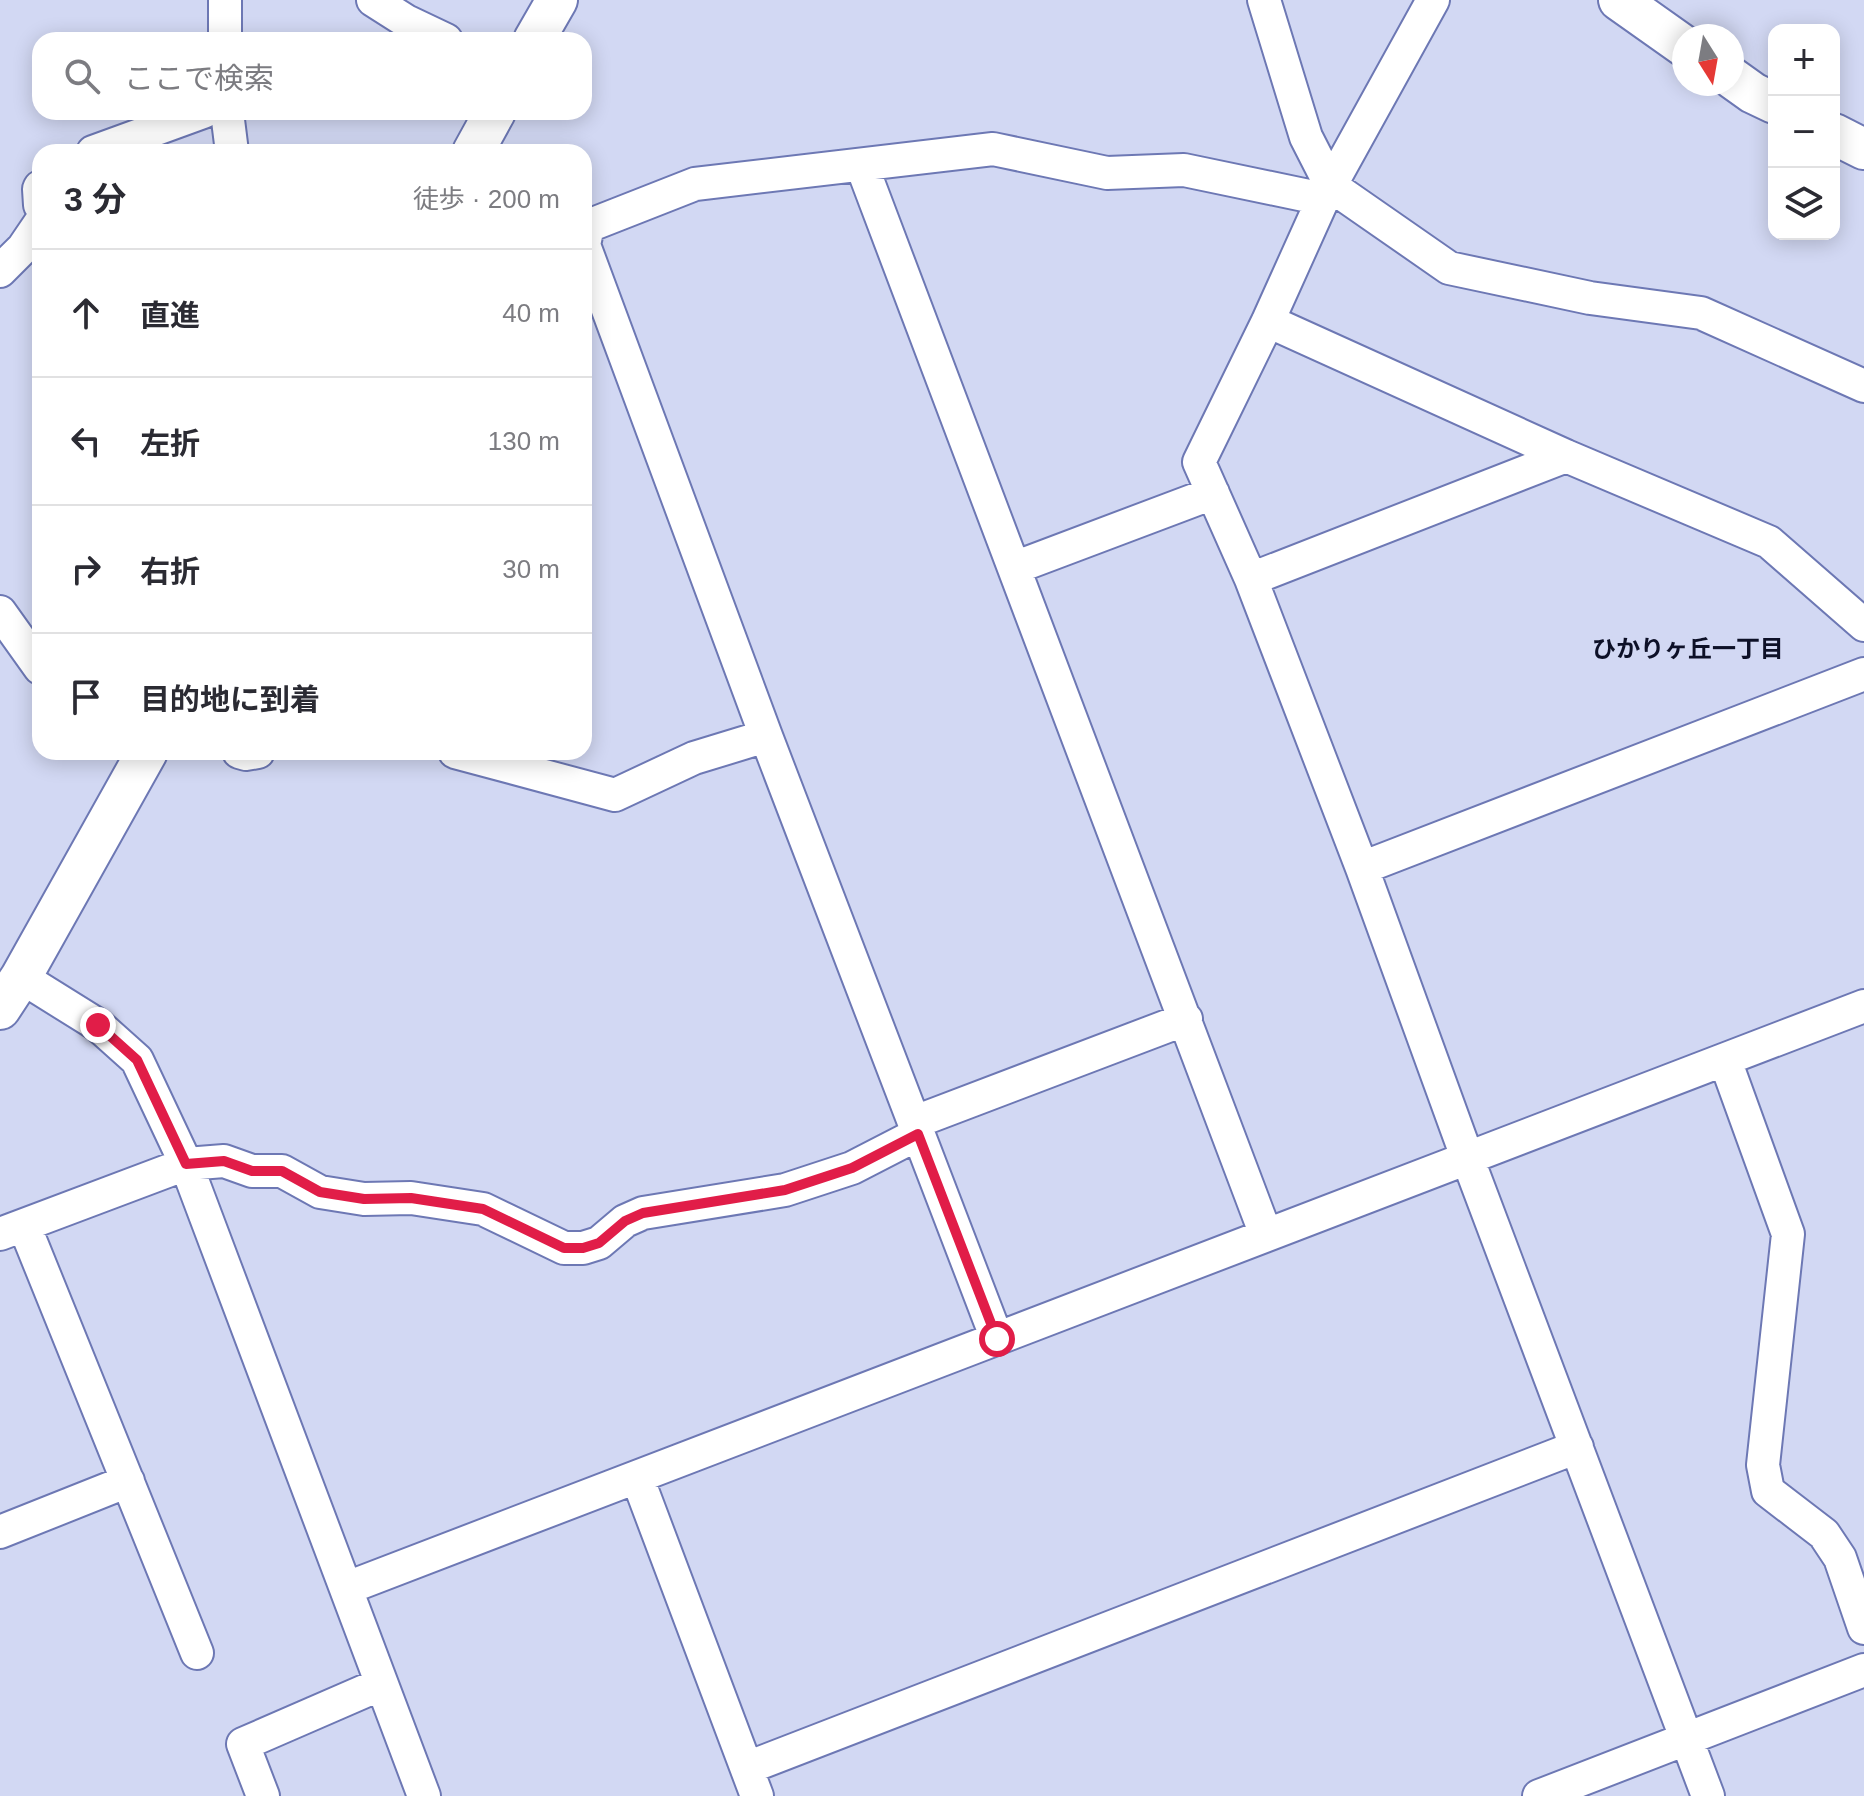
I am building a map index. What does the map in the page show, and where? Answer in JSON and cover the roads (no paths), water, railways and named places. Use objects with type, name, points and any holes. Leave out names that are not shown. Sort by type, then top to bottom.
[{"type":"street","points":[[225,0],[225,32]]},
{"type":"street","points":[[373,0],[429,32]]},
{"type":"street","points":[[539,32],[557,0]]},
{"type":"street","points":[[1264,0],[1306,137],[1327,193]]},
{"type":"street","points":[[1433,0],[1327,193],[1199,462],[1251,579],[1362,868],[1467,1157],[1708,1796]]},
{"type":"street","points":[[1619,0],[1672,38]]},
{"type":"street","points":[[1744,87],[1768,100]]},
{"type":"street","points":[[115,144],[181,120]]},
{"type":"street","points":[[228,120],[231,144]]},
{"type":"street","points":[[477,144],[491,120]]},
{"type":"street","points":[[1840,137],[1864,149]]},
{"type":"street","points":[[592,224],[695,184],[993,149],[1107,173],[1184,170],[1327,193],[1449,268],[1590,298],[1701,313],[1864,386]]},
{"type":"street","points":[[862,166],[1266,1235]]},
{"type":"street","points":[[0,271],[32,235]]},
{"type":"street","points":[[592,267],[766,736],[997,1339]]},
{"type":"street","points":[[1268,321],[1566,456],[1769,542],[1864,625]]},
{"type":"street","points":[[1251,579],[1566,456]]},
{"type":"street","points":[[1014,568],[1213,493]]},
{"type":"street","points":[[0,612],[32,657]]},
{"type":"street","points":[[1362,868],[1864,674]]},
{"type":"street","points":[[485,760],[615,795],[694,758],[766,736]]},
{"type":"street","points":[[142,760],[11,993],[98,1025],[137,1060],[186,1164],[424,1796]]},
{"type":"street","points":[[347,1588],[1864,1006]]},
{"type":"street","points":[[197,1653],[128,1481],[12,1229],[186,1164],[224,1161],[252,1171],[282,1171],[320,1192],[364,1199],[411,1198],[483,1209],[564,1248],[583,1248],[599,1243],[625,1221],[643,1213],[785,1190],[852,1168],[916,1128],[1186,1019]]},
{"type":"street","points":[[1725,1060],[1788,1234],[1763,1465],[1768,1491],[1824,1534],[1840,1558],[1864,1628]]},
{"type":"street","points":[[637,1477],[752,1782],[1577,1447]]},
{"type":"street","points":[[0,1532],[128,1481]]},
{"type":"street","points":[[1539,1796],[1864,1670]]},
{"type":"street","points":[[263,1796],[243,1744],[381,1684]]},
{"type":"district","name":"ひかりヶ丘一丁目","points":[[1688,649]]}]
